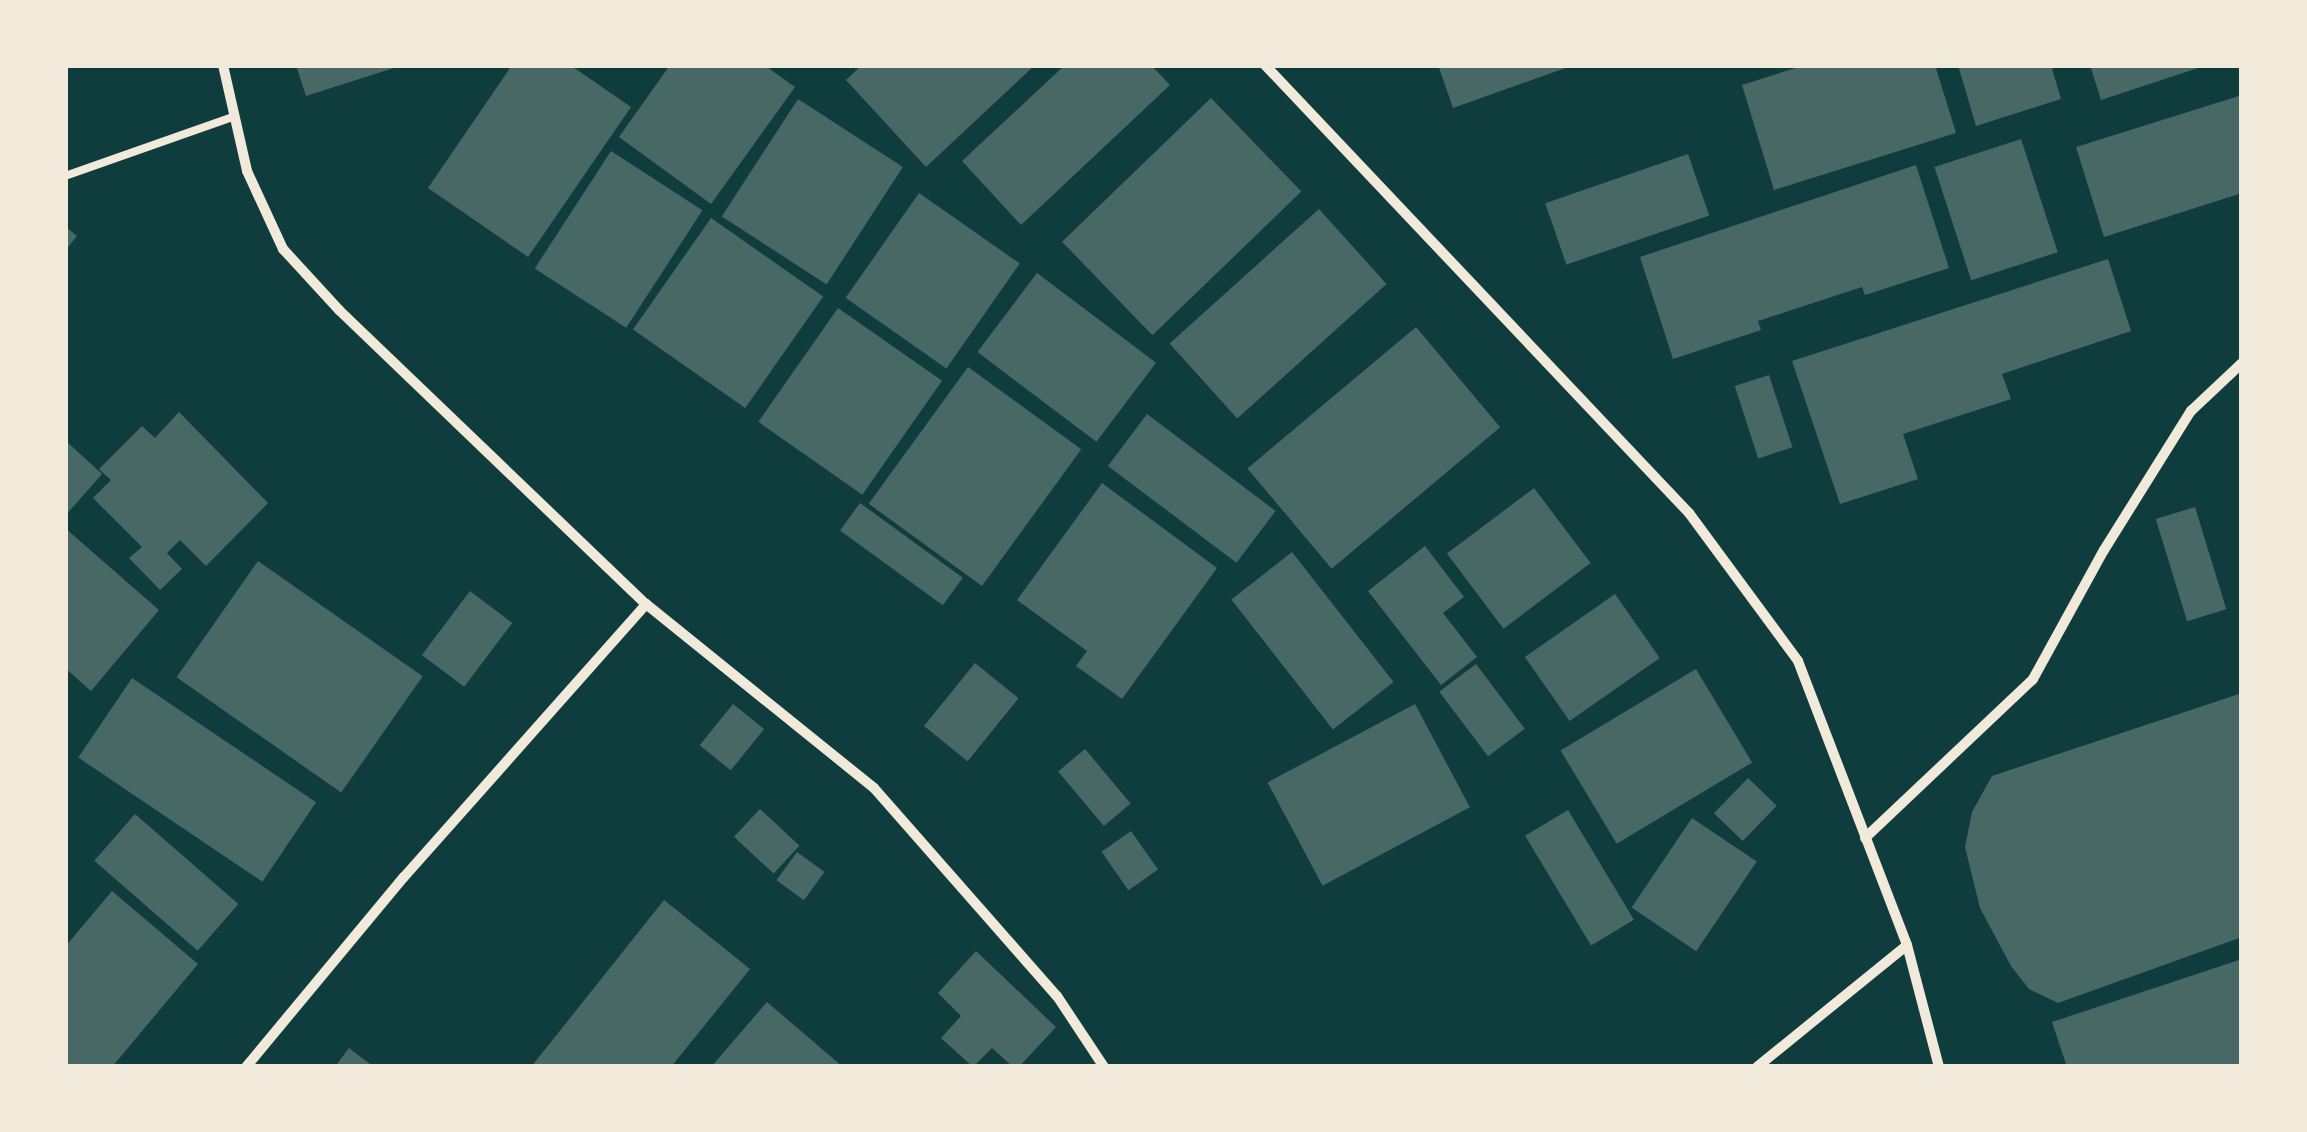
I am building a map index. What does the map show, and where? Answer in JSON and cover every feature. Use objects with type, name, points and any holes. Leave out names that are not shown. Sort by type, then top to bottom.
[{"type":"street","points":[[223,65],[247,172],[283,249],[339,310],[646,604],[874,788],[1057,996],[1104,1067]]},
{"type":"street","points":[[1265,65],[1689,512],[1798,661],[1907,945],[1939,1067]]},
{"type":"street","points":[[1866,838],[2033,679],[2104,550],[2191,412],[2242,363]]},
{"type":"street","points":[[246,1067],[404,877],[646,604]]},
{"type":"street","points":[[1757,1067],[1907,945]]},
{"type":"lane","points":[[65,176],[235,116]]},
{"type":"building","points":[[296,65],[400,65],[400,66],[306,96]]},
{"type":"building","points":[[512,65],[570,65],[631,107],[528,257],[428,188]]},
{"type":"building","points":[[670,65],[764,65],[795,87],[711,204],[619,137]]},
{"type":"building","points":[[862,65],[1035,65],[926,167],[846,80]]},
{"type":"building","points":[[1065,65],[1151,65],[1170,85],[1021,225],[962,161]]},
{"type":"building","points":[[1438,65],[1571,65],[1571,66],[1453,108]]},
{"type":"building","points":[[1805,65],[1935,65],[1956,133],[1774,190],[1742,85]]},
{"type":"building","points":[[1958,65],[2051,65],[2061,99],[1976,126]]},
{"type":"building","points":[[2090,65],[2204,65],[2204,66],[2101,100]]},
{"type":"building","points":[[2242,95],[2242,193],[2104,237],[2076,147]]},
{"type":"building","points":[[1211,98],[1301,192],[1152,335],[1062,242]]},
{"type":"building","points":[[798,99],[903,167],[827,284],[722,216]]},
{"type":"building","points":[[2021,139],[2058,252],[1971,280],[1934,167]]},
{"type":"building","points":[[611,151],[702,210],[626,328],[535,268]]},
{"type":"building","points":[[1688,154],[1709,215],[1566,265],[1545,203]]},
{"type":"building","points":[[1916,165],[1949,268],[1865,295],[1862,287],[1758,321],[1761,330],[1673,359],[1640,257]]},
{"type":"building","points":[[919,193],[1020,264],[946,368],[846,298]]},
{"type":"building","points":[[1319,209],[1387,284],[1237,419],[1170,343]]},
{"type":"building","points":[[711,218],[823,297],[745,408],[633,329]]},
{"type":"building","points":[[65,226],[77,236],[65,251]]},
{"type":"building","points":[[2108,259],[2131,331],[2002,374],[2011,399],[1903,434],[1918,479],[1840,504],[1792,361]]},
{"type":"building","points":[[1037,273],[1156,363],[1096,442],[977,352]]},
{"type":"building","points":[[838,308],[942,381],[862,495],[758,422]]},
{"type":"building","points":[[1416,327],[1500,427],[1332,569],[1247,468]]},
{"type":"building","points":[[968,367],[1081,449],[982,586],[869,504]]},
{"type":"building","points":[[1769,375],[1792,447],[1758,458],[1735,386]]},
{"type":"building","points":[[179,412],[268,503],[206,566],[180,540],[167,553],[182,569],[160,590],[129,558],[142,547],[93,498],[111,480],[99,469],[142,426],[155,438]]},
{"type":"building","points":[[1147,414],[1276,511],[1236,563],[1108,466]]},
{"type":"building","points":[[65,440],[102,474],[65,516]]},
{"type":"building","points":[[1102,483],[1217,568],[1122,699],[1076,666],[1087,651],[1017,600]]},
{"type":"building","points":[[1534,488],[1591,563],[1504,629],[1447,554]]},
{"type":"building","points":[[860,503],[963,578],[943,605],[840,531]]},
{"type":"building","points":[[2195,507],[2226,609],[2187,621],[2156,519]]},
{"type":"building","points":[[65,528],[159,610],[91,691],[65,668]]},
{"type":"building","points":[[1425,546],[1464,597],[1443,613],[1477,657],[1441,685],[1368,591]]},
{"type":"building","points":[[1292,552],[1394,682],[1333,729],[1231,599]]},
{"type":"building","points":[[258,561],[423,676],[341,793],[177,677]]},
{"type":"building","points":[[470,591],[512,623],[464,687],[422,655]]},
{"type":"building","points":[[1615,594],[1660,658],[1570,721],[1525,657]]},
{"type":"building","points":[[975,663],[1019,698],[968,761],[924,726]]},
{"type":"building","points":[[1476,664],[1525,729],[1488,756],[1439,692]]},
{"type":"building","points":[[1696,669],[1752,762],[1617,844],[1561,750]]},
{"type":"building","points":[[132,678],[316,802],[262,882],[78,758]]},
{"type":"building","points":[[2242,693],[2242,937],[2058,1003],[2029,989],[2011,966],[1980,908],[1965,847],[1972,812],[1992,776]]},
{"type":"building","points":[[733,704],[764,729],[731,770],[700,745]]},
{"type":"building","points":[[1415,704],[1470,807],[1322,886],[1268,782]]},
{"type":"building","points":[[1085,749],[1131,803],[1104,826],[1058,771]]},
{"type":"building","points":[[1748,778],[1777,806],[1743,841],[1714,813]]},
{"type":"building","points":[[760,809],[799,846],[774,874],[734,837]]},
{"type":"building","points":[[1568,810],[1634,920],[1591,945],[1525,836]]},
{"type":"building","points":[[135,814],[238,904],[198,951],[94,861]]},
{"type":"building","points":[[1692,818],[1757,862],[1696,951],[1632,908]]},
{"type":"building","points":[[1131,831],[1158,870],[1128,890],[1102,852]]},
{"type":"building","points":[[797,852],[825,872],[804,900],[776,880]]},
{"type":"building","points":[[112,891],[198,964],[112,1067],[65,1067],[65,947]]},
{"type":"building","points":[[664,900],[750,969],[671,1067],[531,1067]]},
{"type":"building","points":[[976,951],[1056,1027],[1019,1067],[1013,1067],[992,1048],[973,1067],[941,1038],[961,1016],[938,993]]},
{"type":"building","points":[[2242,959],[2242,1067],[2067,1067],[2052,1022]]},
{"type":"building","points":[[767,1002],[843,1067],[711,1067]]},
{"type":"building","points":[[349,1048],[374,1067],[335,1067]]}]
